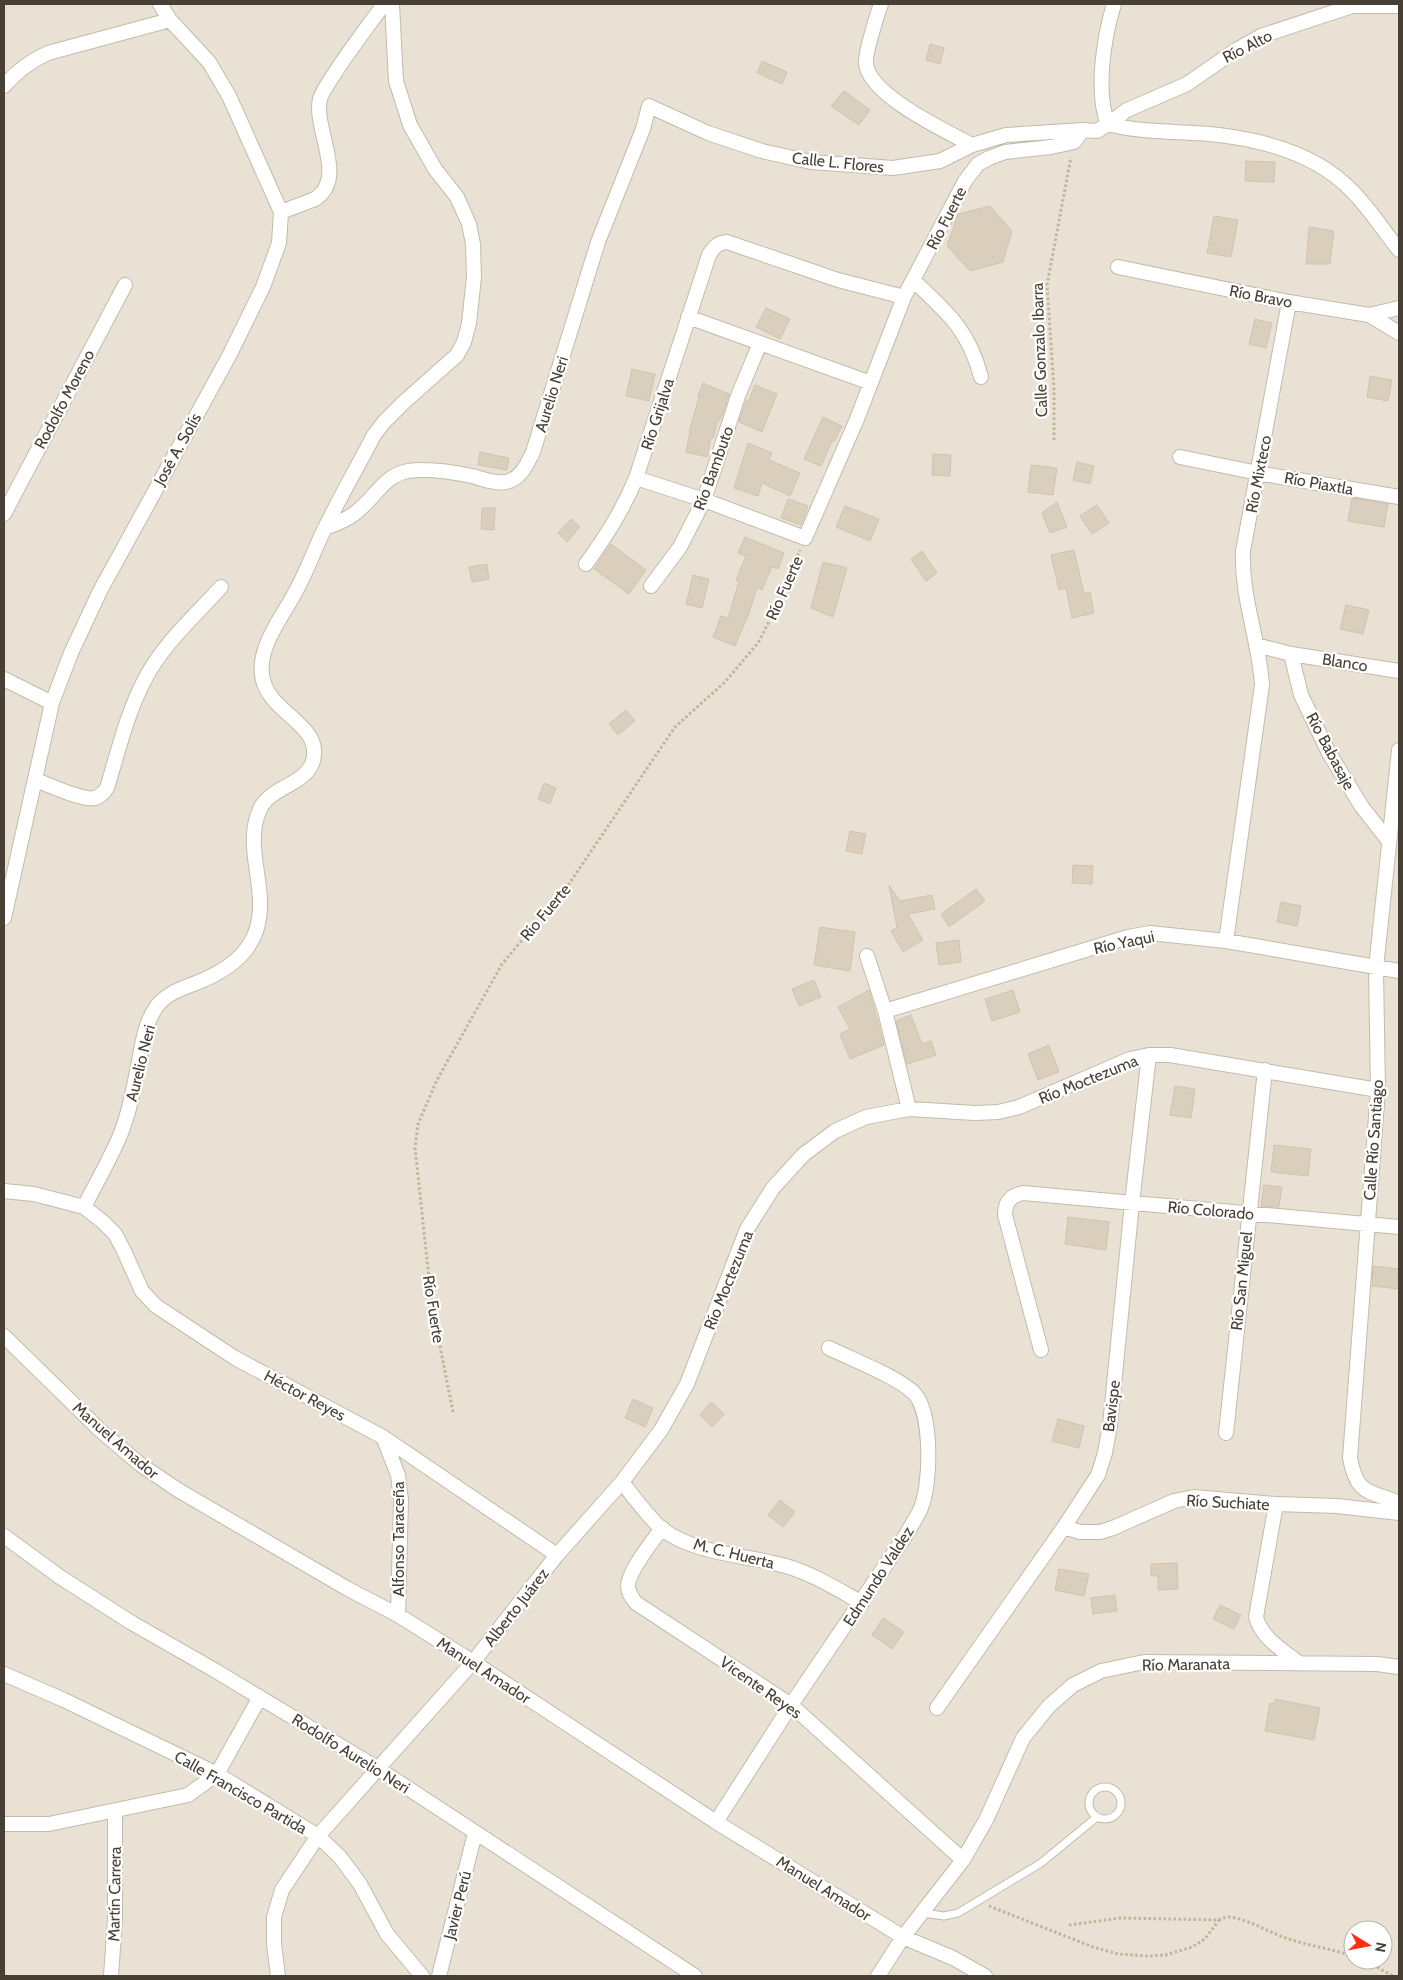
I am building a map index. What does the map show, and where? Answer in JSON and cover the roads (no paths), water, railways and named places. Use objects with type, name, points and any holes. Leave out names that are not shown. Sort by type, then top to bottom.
[{"type":"street","name":"José A. Solís","points":[[4,918],[52,703],[71,653],[100,591],[228,356],[263,287],[279,243],[281,212],[229,96],[209,62],[170,20],[160,4]]},
{"type":"street","points":[[281,212],[315,199],[320,196],[328,184],[329,156],[318,111],[320,96],[384,4]]},
{"type":"street","name":"Aurelio Neri","points":[[84,1207],[121,1133],[134,1090],[146,1026],[164,998],[228,968],[250,945],[260,915],[259,874],[253,845],[256,821],[265,800],[274,792],[306,773],[313,763],[315,751],[313,739],[304,728],[276,704],[266,691],[262,674],[263,658],[268,641],[298,588],[325,528],[374,435],[403,403],[457,355],[464,342],[469,323],[474,277],[473,244],[469,224],[457,197],[435,169],[410,124],[396,81],[392,4]]},
{"type":"street","points":[[881,4],[866,63],[870,77],[888,96],[921,118],[972,145]]},
{"type":"street","points":[[1108,124],[1103,106],[1103,61],[1114,4]]},
{"type":"street","name":"Río Alto","points":[[1108,124],[1127,110],[1187,84],[1230,54],[1261,36],[1354,5],[1399,6]]},
{"type":"street","points":[[4,86],[16,72],[33,59],[48,53],[170,20]]},
{"type":"street","name":"Aurelio Neri","points":[[325,528],[353,516],[383,484],[396,475],[409,471],[426,470],[459,473],[498,482],[507,482],[525,469],[533,452],[598,242],[642,129],[649,106]]},
{"type":"street","name":"Calle L. Flores","points":[[649,106],[708,132],[762,151],[811,162],[893,168],[940,161],[972,145],[1006,135],[1083,130]]},
{"type":"street","points":[[1083,130],[1097,131],[1108,124],[1142,130],[1212,134],[1277,146],[1326,170],[1350,189],[1369,209],[1399,250]]},
{"type":"street","name":"Río Fuerte","points":[[704,500],[805,538],[871,383],[904,297],[964,181],[978,164],[1004,152],[1051,147],[1074,142],[1083,130]]},
{"type":"street","name":"Río Grijalva","points":[[586,564],[615,523],[636,478],[709,255],[714,248],[720,243],[727,242],[838,280],[904,297]]},
{"type":"street","name":"Río Bravo","points":[[1118,267],[1289,302],[1369,315],[1399,333]]},
{"type":"street","points":[[913,280],[951,315],[964,334],[977,360],[981,377]]},
{"type":"street","name":"Rodolfo Moreno","points":[[4,514],[125,285]]},
{"type":"street","name":"Río Mixteco","points":[[1226,940],[1262,685],[1244,591],[1243,551],[1289,302]]},
{"type":"street","points":[[1369,315],[1399,308]]},
{"type":"street","points":[[688,317],[871,383]]},
{"type":"street","name":"Río Bambuto","points":[[651,586],[680,547],[704,500],[738,396],[760,343]]},
{"type":"street","name":"Río Piaxtla","points":[[1180,457],[1258,473],[1399,497]]},
{"type":"street","points":[[636,478],[704,500]]},
{"type":"street","points":[[35,780],[84,797],[94,798],[102,794],[106,788],[128,720],[145,678],[164,650],[221,587]]},
{"type":"street","name":"Blanco","points":[[1256,646],[1291,654],[1399,671]]},
{"type":"street","name":"Río Babasaje","points":[[1291,654],[1302,695],[1329,753],[1362,807],[1392,844]]},
{"type":"street","points":[[4,679],[52,703]]},
{"type":"street","name":"Calle Río Santiago","points":[[1399,750],[1392,844],[1376,968],[1378,1090],[1350,1458],[1353,1475],[1360,1485],[1369,1492],[1399,1503]]},
{"type":"street","name":"Río Yaqui","points":[[885,1011],[1119,940],[1150,933],[1226,940],[1399,971]]},
{"type":"street","points":[[867,956],[885,1011],[909,1109]]},
{"type":"street","name":"Río Moctezuma","points":[[557,1555],[622,1482],[661,1430],[687,1384],[747,1229],[773,1188],[803,1155],[835,1131],[866,1117],[909,1109],[975,1113],[998,1112],[1019,1106],[1130,1059],[1149,1055],[1170,1055],[1378,1090]]},
{"type":"street","name":"Bavispe","points":[[937,1708],[1064,1527],[1098,1475],[1105,1453],[1110,1425],[1149,1055]]},
{"type":"street","name":"Río San Miguel","points":[[1226,1432],[1248,1213],[1265,1070]]},
{"type":"street","points":[[4,1191],[34,1194],[84,1207]]},
{"type":"street","name":"Río Colorado","points":[[1041,1350],[1005,1215],[1005,1206],[1014,1195],[1022,1193],[1399,1227]]},
{"type":"street","name":"Héctor Reyes","points":[[84,1207],[103,1222],[114,1234],[142,1291],[156,1306],[235,1358],[383,1437],[557,1555]]},
{"type":"street","name":"Manuel Amador","points":[[4,1336],[102,1432],[141,1465],[178,1490],[272,1546],[398,1615],[473,1662],[716,1822],[903,1936],[953,1958],[985,1976]]},
{"type":"street","name":"Edmundo Valdez","points":[[716,1822],[791,1705],[862,1603],[906,1535],[922,1506],[928,1480],[929,1455],[925,1422],[921,1406],[915,1394],[902,1384],[830,1348]]},
{"type":"street","name":"Alfonso Taraceña","points":[[383,1437],[398,1475],[401,1500],[398,1615]]},
{"type":"street","name":"M. C. Huerta","points":[[622,1482],[662,1528],[681,1540],[701,1547],[785,1566],[810,1574],[862,1603]]},
{"type":"street","name":"Río Suchiate","points":[[1064,1527],[1080,1532],[1100,1532],[1185,1497],[1276,1504],[1337,1506],[1399,1513]]},
{"type":"street","points":[[1276,1504],[1256,1617],[1259,1627],[1266,1637],[1300,1664]]},
{"type":"street","name":"Vicente Reyes","points":[[662,1528],[631,1575],[628,1585],[630,1595],[636,1603],[791,1705],[963,1860]]},
{"type":"street","name":"Rodolfo Aurelio Neri","points":[[4,1536],[60,1578],[377,1768],[695,1976]]},
{"type":"street","name":"Alberto Juárez","points":[[278,1976],[274,1944],[274,1917],[282,1890],[318,1836],[473,1662],[557,1555]]},
{"type":"street","name":"Río Maranata","points":[[903,1936],[963,1860],[986,1820],[1023,1738],[1049,1706],[1073,1685],[1101,1670],[1144,1662],[1377,1664],[1399,1667]]},
{"type":"street","name":"Calle Francisco Partida","points":[[4,1674],[64,1700],[217,1774],[318,1836],[340,1857],[360,1884],[386,1934],[422,1976]]},
{"type":"street","points":[[4,1824],[49,1824],[115,1812],[188,1795],[217,1774],[260,1697]]},
{"type":"street","name":"Martín Carrera","points":[[111,1976],[115,1919],[115,1812]]},
{"type":"street","name":"Javier Perú","points":[[439,1976],[475,1833]]},
{"type":"street","points":[[878,1976],[903,1936]]},
{"type":"lane","points":[[923,1913],[944,1916],[958,1913],[1040,1863],[1097,1817],[1108,1819],[1118,1814],[1122,1804],[1118,1793],[1109,1787],[1098,1789],[1090,1797],[1090,1808],[1097,1817]]}]
